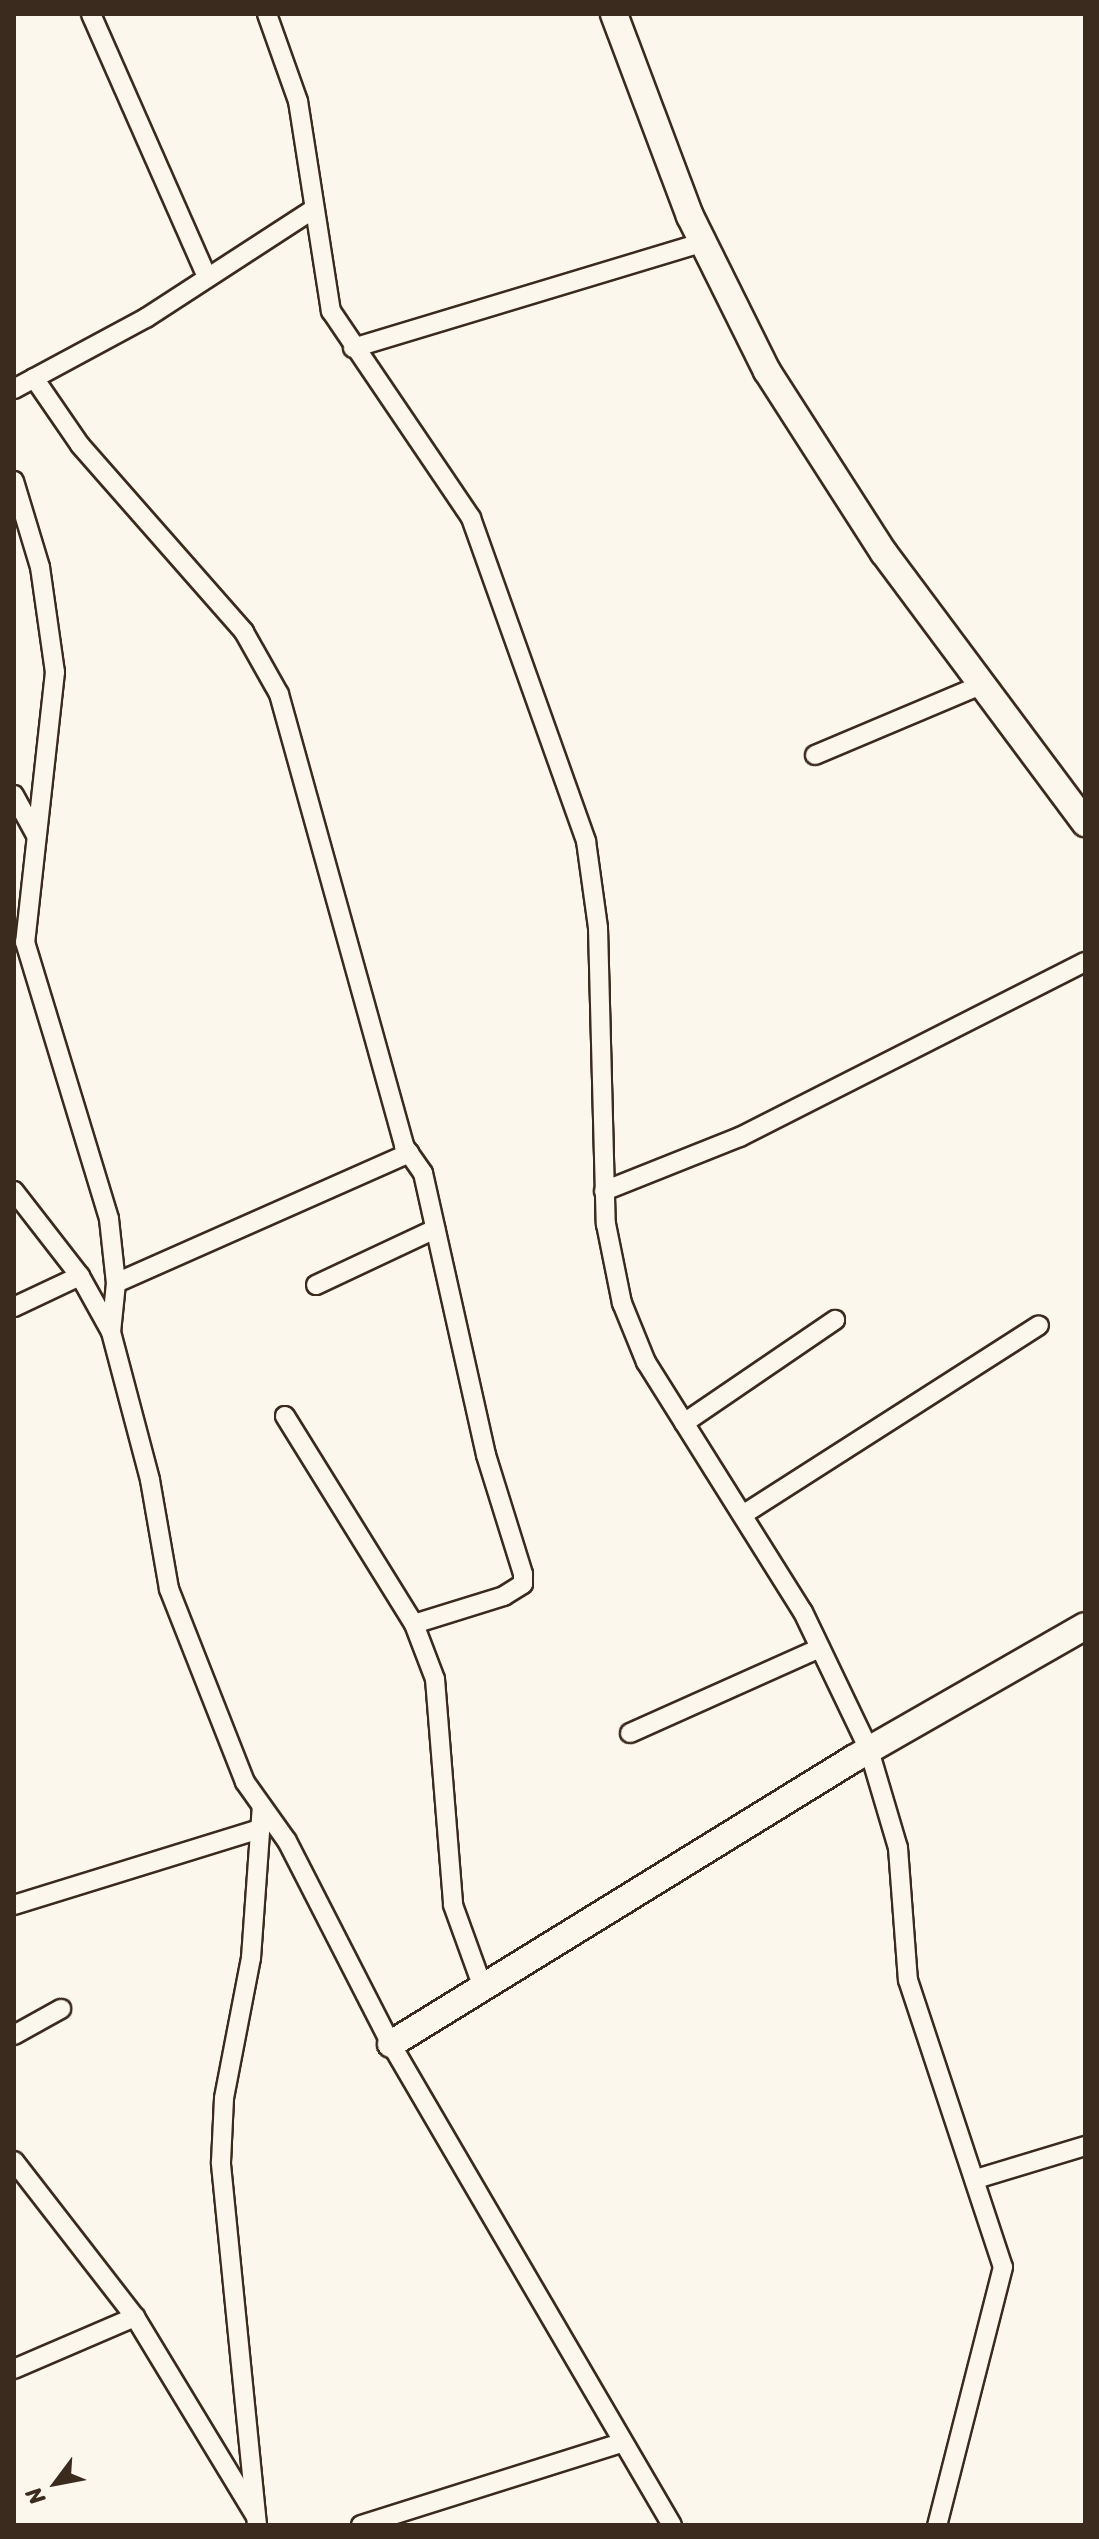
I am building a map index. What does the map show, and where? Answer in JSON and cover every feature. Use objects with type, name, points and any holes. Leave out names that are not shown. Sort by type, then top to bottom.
[{"type":"street","points":[[91,14],[207,277]]},
{"type":"street","points":[[267,14],[298,101],[311,211],[331,311],[353,348],[471,518],[579,820],[598,928],[604,1191],[631,1332],[684,1423],[744,1514],[820,1648],[869,1750],[904,1874],[908,1980],[1003,2267],[1000,2300],[937,2525]]},
{"type":"street","points":[[614,14],[703,242],[775,384],[884,553],[1085,823]]},
{"type":"street","points":[[14,389],[207,277],[311,211]]},
{"type":"street","points":[[353,348],[703,242]]},
{"type":"street","points":[[34,378],[80,445],[222,603],[272,674],[409,1153],[423,1173],[486,1455],[523,1574],[523,1584],[504,1596],[414,1624]]},
{"type":"street","points":[[14,481],[40,567],[55,672],[25,942],[109,1219],[116,1283],[111,1332]]},
{"type":"street","points":[[815,755],[983,684]]},
{"type":"street","points":[[14,795],[36,835]]},
{"type":"street","points":[[604,1191],[740,1137],[1085,962]]},
{"type":"street","points":[[116,1283],[409,1153]]},
{"type":"street","points":[[14,1191],[80,1276],[111,1332],[150,1480],[169,1589],[245,1782],[262,1806],[391,2044],[621,2443],[672,2525]]},
{"type":"street","points":[[316,1285],[435,1229]]},
{"type":"street","points":[[14,1307],[80,1276]]},
{"type":"street","points":[[684,1423],[835,1320]]},
{"type":"street","points":[[744,1514],[1039,1325]]},
{"type":"street","points":[[285,1416],[414,1624],[444,1729],[453,1905],[483,1988]]},
{"type":"street","points":[[391,2044],[869,1750],[1085,1626]]},
{"type":"street","points":[[630,1733],[820,1648]]},
{"type":"street","points":[[257,2521],[221,2162],[224,2098],[251,1958],[262,1806]]},
{"type":"street","points":[[14,1905],[260,1829]]},
{"type":"street","points":[[14,2035],[61,2009]]},
{"type":"street","points":[[976,2179],[1084,2150]]},
{"type":"street","points":[[14,2161],[135,2317],[257,2521]]},
{"type":"street","points":[[14,2369],[135,2317]]},
{"type":"street","points":[[361,2525],[621,2443]]}]
